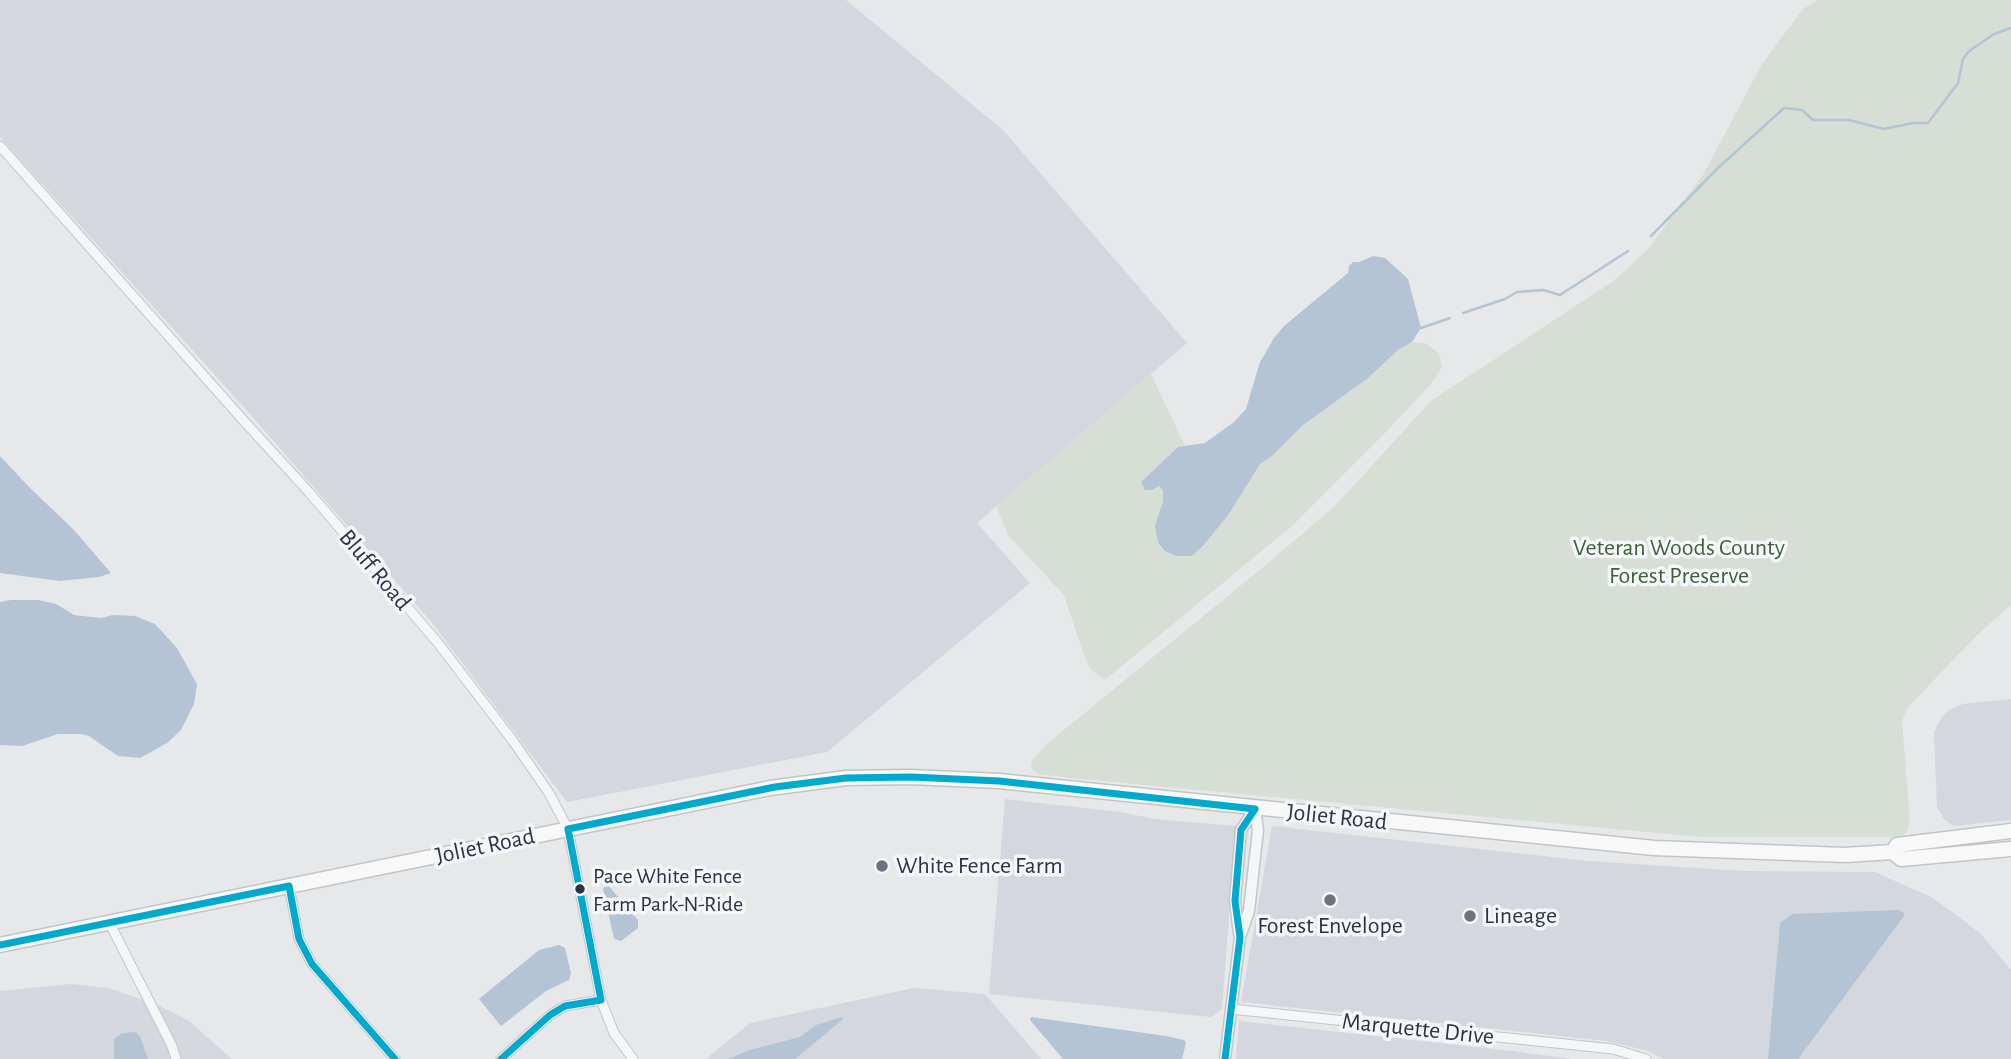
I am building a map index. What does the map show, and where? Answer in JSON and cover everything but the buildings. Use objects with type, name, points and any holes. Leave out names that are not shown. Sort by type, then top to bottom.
[{"type":"main road","name":"Joliet Road","points":[[0,945],[770,788],[846,778],[911,777],[999,781],[1654,848],[1846,855],[1893,852],[1901,859],[2011,849]]},
{"type":"main road","name":"Joliet Road","points":[[1893,852],[1897,845],[2011,831]]},
{"type":"street","name":"Bluff Road","points":[[0,146],[309,491],[438,643],[513,741],[549,793],[568,829],[601,1000],[614,1033],[633,1059]]},
{"type":"street","points":[[1240,937],[1235,901],[1241,830],[1255,809]]},
{"type":"street","points":[[1225,1059],[1240,937],[1249,911],[1258,830],[1255,809]]},
{"type":"street","points":[[289,886],[299,939],[312,964],[395,1059]]},
{"type":"street","points":[[109,922],[172,1046],[176,1059]]},
{"type":"street","points":[[501,1059],[565,1006],[601,1000]]},
{"type":"street","name":"Marquette Drive","points":[[1231,1009],[1613,1049],[1646,1059]]},
{"type":"shaded area","points":[[0,0],[846,0],[1003,130],[1187,343],[977,523],[1030,583],[827,752],[567,802],[433,624],[250,414],[0,137]]},
{"type":"shaded area","points":[[2011,699],[2011,820],[1954,826],[1944,819],[1937,807],[1934,732],[1941,718],[1949,710],[1963,704]]},
{"type":"shaded area","points":[[1005,799],[1120,812],[1155,819],[1236,826],[1222,1009],[1211,1017],[989,994]]},
{"type":"shaded area","points":[[1272,826],[1588,861],[1744,871],[1875,872],[1933,898],[1980,933],[2011,970],[2011,1059],[1664,1059],[1648,1051],[1607,1041],[1241,1002]]},
{"type":"shaded area","points":[[71,984],[108,988],[143,1000],[171,1059],[0,1059],[0,991]]},
{"type":"shaded area","points":[[914,988],[985,994],[1041,1059],[706,1059],[750,1023]]},
{"type":"shaded area","points":[[156,1004],[189,1021],[232,1059],[179,1059],[176,1045]]},
{"type":"shaded area","points":[[1239,1021],[1512,1051],[1572,1059],[1236,1059]]},
{"type":"green space","name":"Veteran Woods County Forest Preserve","points":[[1818,0],[2011,0],[2011,605],[1977,635],[1908,707],[1902,721],[1910,820],[1902,837],[1700,837],[1071,778],[1038,774],[1031,768],[1032,761],[1048,743],[1334,507],[1431,401],[1615,280],[1648,249],[1703,175],[1762,64],[1803,9]]},
{"type":"green space","points":[[1412,342],[1427,344],[1439,354],[1442,367],[1431,384],[1388,430],[1292,526],[1105,680],[1091,670],[1064,595],[1008,535],[996,506],[1151,374],[1185,446],[1178,447],[1142,482],[1152,490],[1159,486],[1163,490],[1163,501],[1155,526],[1165,551],[1176,556],[1192,556],[1229,514],[1260,464],[1272,456],[1302,426],[1368,378],[1398,350]]},
{"type":"water","points":[[1373,256],[1385,258],[1408,279],[1421,328],[1412,342],[1398,350],[1368,378],[1302,426],[1272,456],[1260,464],[1229,514],[1192,556],[1176,556],[1165,551],[1158,542],[1155,526],[1163,501],[1163,490],[1159,486],[1145,490],[1141,482],[1178,447],[1205,443],[1234,422],[1246,409],[1260,362],[1284,326],[1348,273],[1353,262]]},
{"type":"water","points":[[0,456],[73,529],[111,573],[60,581],[0,573]]},
{"type":"water","points":[[38,600],[56,604],[74,615],[101,618],[113,615],[135,616],[155,624],[177,648],[197,684],[194,704],[181,730],[167,743],[140,758],[118,756],[89,736],[81,734],[58,734],[22,746],[0,745],[0,602]]},
{"type":"water","points":[[607,884],[638,920],[638,928],[621,941],[614,939],[603,889]]},
{"type":"water","points":[[1899,910],[1904,916],[1798,1059],[1768,1059],[1780,923],[1792,914]]},
{"type":"water","points":[[559,945],[565,948],[571,973],[569,980],[546,991],[501,1026],[479,999],[539,950]]},
{"type":"water","points":[[842,1017],[843,1019],[795,1059],[728,1059],[750,1050],[800,1037],[816,1025]]},
{"type":"water","points":[[1031,1017],[1166,1036],[1184,1040],[1186,1043],[1182,1059],[1063,1059],[1030,1020]]},
{"type":"water","points":[[131,1032],[140,1036],[148,1059],[114,1059],[114,1039]]},
{"type":"waterway","points":[[1651,236],[1718,168],[1784,108],[1802,110],[1813,120],[1849,120],[1884,129],[1928,123],[1958,83],[1963,59],[1969,51],[1994,34],[2011,28]]},
{"type":"waterway","points":[[1463,313],[1505,299],[1517,292],[1543,290],[1560,295],[1628,251]]},
{"type":"waterway","points":[[1421,328],[1450,318]]},
{"type":"transit line","points":[[501,1059],[550,1015],[565,1006],[601,1000],[568,829],[775,787],[846,778],[911,777],[999,781],[1255,809],[1241,830],[1235,901],[1240,937],[1225,1059]]},
{"type":"transit line","points":[[0,945],[289,886],[299,939],[312,964],[395,1059]]},
{"type":"place","name":"White Fence Farm","points":[[882,866]]},
{"type":"place","name":"Pace White Fence Farm Park-N-Ride","points":[[580,889]]},
{"type":"place","name":"Forest Envelope","points":[[1330,900]]},
{"type":"place","name":"Lineage","points":[[1470,916]]}]
